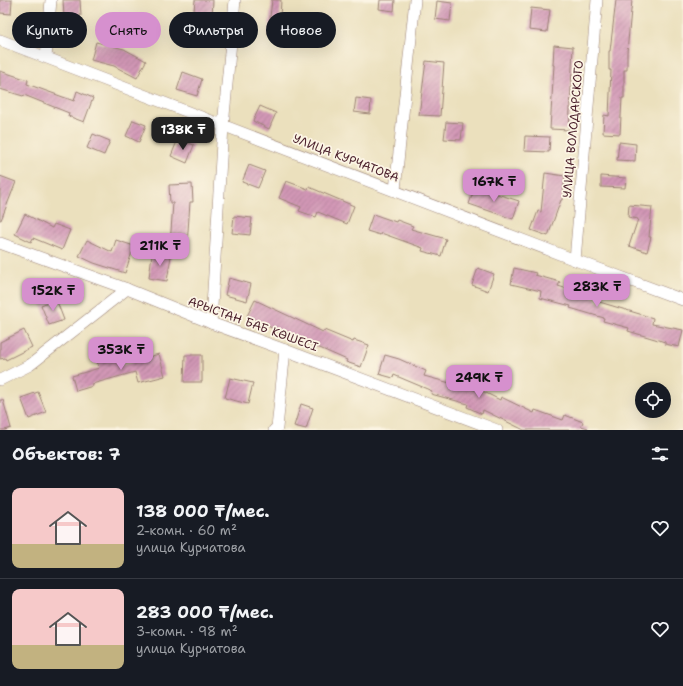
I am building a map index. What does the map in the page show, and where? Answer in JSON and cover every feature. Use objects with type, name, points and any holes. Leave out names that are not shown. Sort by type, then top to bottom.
[{"type":"street","points":[[46,57],[50,0]]},
{"type":"street","points":[[211,323],[224,126],[235,0]]},
{"type":"street","points":[[395,190],[415,0]]},
{"type":"street","name":"УЛИЦА ВОЛОДАРСКОГО","points":[[576,260],[597,0]]},
{"type":"street","name":"УЛИЦА КУРЧАТОВА","points":[[0,40],[683,300]]},
{"type":"street","name":"АРЫСТАН БАБ КӨШЕСІ","points":[[0,243],[127,289],[211,323],[497,430]]},
{"type":"street","points":[[0,380],[30,364],[127,289]]},
{"type":"street","points":[[274,430],[277,428],[285,350]]},
{"type":"building","points":[[0,0],[12,0],[11,14],[0,13]]},
{"type":"building","points":[[63,0],[80,0],[81,12],[64,12]]},
{"type":"building","points":[[195,0],[213,0],[212,12],[194,12]]},
{"type":"building","points":[[272,0],[281,0],[280,12],[271,12]]},
{"type":"building","points":[[380,0],[395,0],[394,11],[379,9]]},
{"type":"building","points":[[616,0],[632,0],[627,52],[627,70],[624,70],[624,98],[622,98],[620,134],[603,133],[604,115],[609,116],[611,70],[609,70],[609,51]]},
{"type":"building","points":[[437,1],[452,3],[450,21],[435,19]]},
{"type":"building","points":[[531,8],[550,10],[547,32],[529,30]]},
{"type":"building","points":[[554,45],[573,47],[569,130],[550,129]]},
{"type":"building","points":[[95,46],[95,48],[124,49],[146,61],[137,78],[114,66],[91,60]]},
{"type":"building","points":[[426,61],[444,63],[440,116],[419,115]]},
{"type":"building","points":[[0,71],[28,80],[27,84],[74,101],[77,91],[93,98],[84,122],[68,116],[69,113],[24,95],[23,96],[0,89]]},
{"type":"building","points":[[183,72],[202,79],[197,96],[177,90]]},
{"type":"building","points":[[356,98],[371,100],[370,114],[354,112]]},
{"type":"building","points":[[260,106],[276,113],[269,129],[253,121]]},
{"type":"building","points":[[133,120],[146,125],[139,142],[126,136]]},
{"type":"building","points":[[446,122],[463,123],[461,140],[444,139]]},
{"type":"building","points":[[93,134],[110,141],[104,155],[87,148]]},
{"type":"building","points":[[525,136],[550,137],[549,152],[524,151]]},
{"type":"building","points":[[178,139],[194,145],[187,163],[171,156]]},
{"type":"building","points":[[619,142],[636,144],[635,161],[617,160]]},
{"type":"building","points":[[249,165],[265,171],[258,188],[242,182]]},
{"type":"building","points":[[545,173],[565,176],[562,200],[548,236],[531,230],[538,211],[541,212]]},
{"type":"building","points":[[0,176],[16,182],[1,220],[0,220]]},
{"type":"building","points":[[601,176],[626,178],[625,188],[601,187]]},
{"type":"building","points":[[286,181],[308,189],[309,187],[354,206],[347,224],[318,212],[316,217],[299,211],[301,207],[279,198]]},
{"type":"building","points":[[192,184],[193,202],[190,202],[187,246],[170,245],[173,203],[170,203],[169,185]]},
{"type":"building","points":[[475,187],[519,201],[513,219],[469,204]]},
{"type":"building","points":[[629,205],[652,207],[649,237],[651,237],[647,252],[629,246],[638,219],[628,217]]},
{"type":"building","points":[[25,214],[52,228],[54,224],[70,230],[62,250],[33,238],[31,242],[15,234]]},
{"type":"building","points":[[373,214],[396,222],[397,220],[413,226],[411,229],[446,239],[441,256],[422,251],[423,248],[381,233],[380,235],[367,231]]},
{"type":"building","points":[[234,216],[252,218],[250,235],[232,233]]},
{"type":"building","points":[[87,240],[112,252],[116,240],[134,246],[125,273],[94,263],[79,256]]},
{"type":"building","points":[[152,254],[171,256],[167,281],[149,278]]},
{"type":"building","points":[[478,268],[494,274],[488,291],[472,285]]},
{"type":"building","points":[[514,268],[536,273],[535,275],[560,282],[558,286],[596,298],[596,301],[653,318],[652,324],[683,330],[679,347],[665,344],[665,342],[628,331],[629,328],[603,321],[604,318],[570,308],[571,306],[540,298],[541,291],[511,284]]},
{"type":"building","points":[[229,278],[251,284],[247,301],[225,295]]},
{"type":"building","points":[[56,299],[64,320],[49,325],[41,305]]},
{"type":"building","points":[[255,300],[323,332],[324,330],[353,342],[354,340],[369,345],[361,367],[346,362],[347,360],[306,342],[305,344],[247,316]]},
{"type":"building","points":[[24,330],[32,347],[6,360],[5,358],[0,359],[0,342]]},
{"type":"building","points":[[159,354],[165,376],[138,383],[135,372],[92,384],[93,386],[76,391],[72,376],[99,368],[97,361],[117,356],[120,365]]},
{"type":"building","points":[[185,355],[202,355],[202,382],[184,382]]},
{"type":"building","points":[[385,355],[399,359],[426,371],[424,376],[476,390],[476,388],[500,400],[501,397],[534,413],[535,410],[563,420],[565,415],[583,422],[581,426],[588,428],[587,430],[524,430],[483,410],[482,414],[467,407],[468,404],[431,394],[432,391],[394,375],[393,378],[379,374]]},
{"type":"building","points":[[230,378],[253,383],[248,404],[225,398]]},
{"type":"building","points":[[38,392],[46,412],[29,419],[21,398]]},
{"type":"building","points":[[0,400],[3,400],[11,428],[5,430],[0,430]]},
{"type":"building","points":[[301,404],[313,408],[306,429],[294,426]]}]
